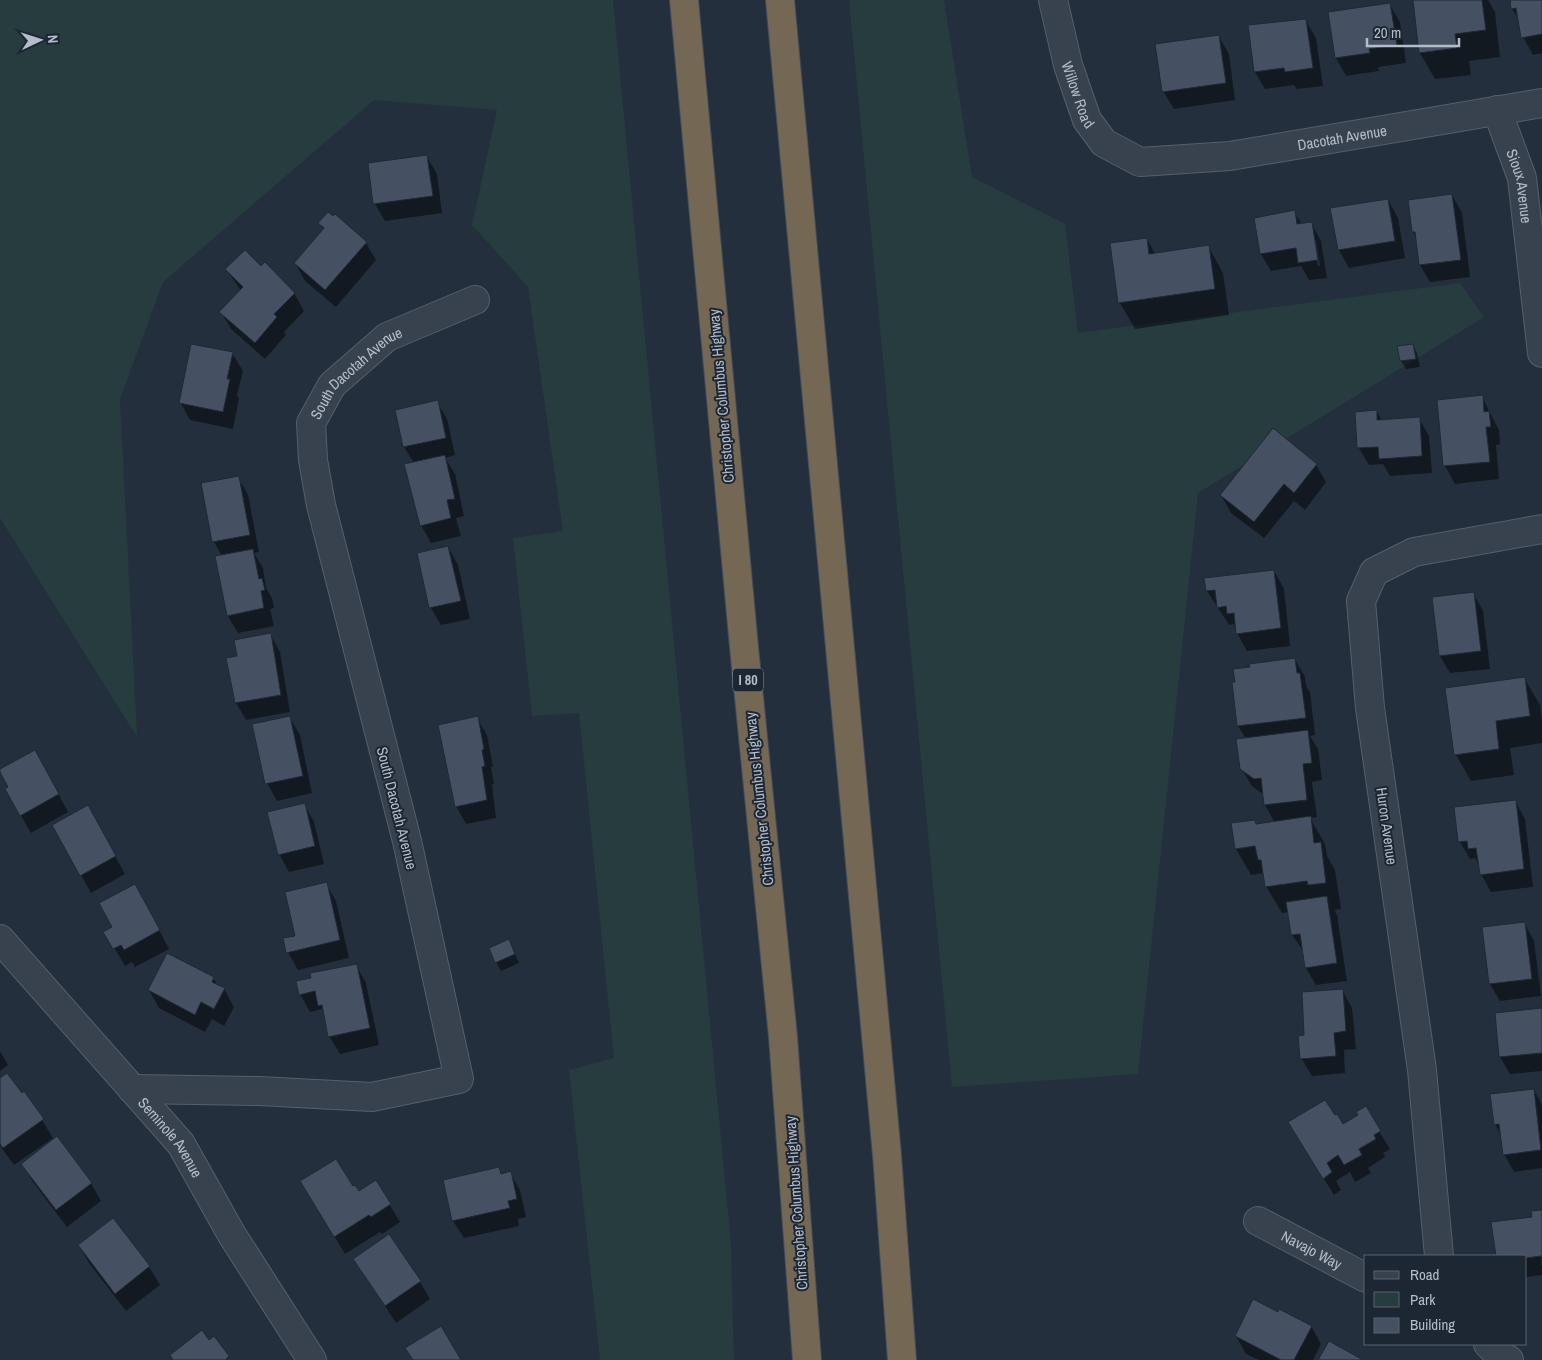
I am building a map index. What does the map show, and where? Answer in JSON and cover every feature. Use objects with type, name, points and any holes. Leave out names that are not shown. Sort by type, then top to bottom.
[{"type":"highway","name":"Christopher Columbus Highway","points":[[684,0],[744,647],[783,1037],[807,1360]]},
{"type":"highway","points":[[780,0],[886,1146],[902,1360]]},
{"type":"street","name":"Willow Road","points":[[1053,0],[1068,65],[1087,120],[1104,143],[1140,162]]},
{"type":"street","name":"Dacotah Avenue","points":[[1140,162],[1230,156],[1542,104]]},
{"type":"street","name":"Sioux Avenue","points":[[1497,110],[1522,178],[1542,353]]},
{"type":"street","name":"South Dacotah Avenue","points":[[132,1089],[259,1091],[372,1097],[459,1079],[407,841],[351,626],[322,504],[313,460],[311,423],[332,385],[387,337],[475,300]]},
{"type":"street","name":"Huron Avenue","points":[[1439,1255],[1422,1070],[1370,708],[1361,601],[1374,572],[1414,552],[1542,528]]},
{"type":"street","name":"Seminole Avenue","points":[[0,939],[180,1144],[232,1234],[312,1360]]},
{"type":"street","name":"Navajo Way","points":[[1258,1221],[1364,1277]]},
{"type":"street","points":[[1489,1345],[1498,1354],[1509,1360]]},
{"type":"green space","points":[[0,0],[613,0],[731,1244],[734,1360],[600,1360],[569,1070],[614,1058],[579,713],[532,716],[513,538],[563,531],[528,287],[472,225],[497,110],[374,100],[163,282],[120,399],[137,737],[0,518]]},
{"type":"green space","points":[[849,0],[944,0],[972,177],[1065,224],[1078,333],[1460,283],[1484,317],[1198,493],[1138,1074],[952,1087]]},
{"type":"building","points":[[1413,0],[1482,0],[1486,30],[1455,34],[1457,48],[1419,53]]},
{"type":"building","points":[[1510,0],[1542,0],[1542,34],[1521,38],[1516,8],[1511,9]]},
{"type":"building","points":[[1390,3],[1397,45],[1369,49],[1370,53],[1335,58],[1328,12]]},
{"type":"building","points":[[1306,19],[1313,68],[1285,72],[1284,68],[1254,72],[1248,25]]},
{"type":"building","points":[[1219,35],[1226,83],[1162,92],[1155,44]]},
{"type":"building","points":[[427,155],[433,196],[373,204],[368,163]]},
{"type":"building","points":[[1452,194],[1461,260],[1419,265],[1415,232],[1412,232],[1408,200]]},
{"type":"building","points":[[1388,199],[1395,241],[1338,250],[1330,208]]},
{"type":"building","points":[[1295,210],[1297,224],[1312,222],[1318,260],[1298,263],[1296,248],[1260,254],[1254,218]]},
{"type":"building","points":[[328,212],[333,216],[335,214],[367,242],[325,290],[294,263],[324,228],[318,223]]},
{"type":"building","points":[[1147,238],[1149,254],[1209,245],[1215,289],[1118,303],[1110,243]]},
{"type":"building","points":[[245,250],[261,266],[265,262],[295,293],[274,314],[277,317],[255,343],[219,312],[243,287],[225,269]]},
{"type":"building","points":[[191,344],[233,352],[223,412],[179,403]]},
{"type":"building","points":[[1413,344],[1416,359],[1400,361],[1397,346]]},
{"type":"building","points":[[1483,395],[1484,412],[1489,411],[1491,427],[1486,427],[1490,462],[1443,466],[1437,400]]},
{"type":"building","points":[[438,400],[446,438],[403,447],[395,410]]},
{"type":"building","points":[[1377,410],[1377,420],[1420,417],[1422,456],[1379,459],[1378,447],[1357,448],[1355,412]]},
{"type":"building","points":[[1273,428],[1317,464],[1294,493],[1284,484],[1254,522],[1220,495]]},
{"type":"building","points":[[445,455],[455,499],[447,500],[451,518],[420,526],[404,464]]},
{"type":"building","points":[[239,476],[250,535],[212,542],[201,483]]},
{"type":"building","points":[[448,546],[461,601],[429,608],[417,553]]},
{"type":"building","points":[[253,549],[259,579],[262,578],[265,590],[261,591],[264,608],[227,616],[215,556]]},
{"type":"building","points":[[1274,570],[1281,628],[1236,634],[1234,613],[1227,614],[1226,606],[1217,608],[1215,590],[1206,591],[1204,578]]},
{"type":"building","points":[[1474,592],[1481,651],[1439,656],[1432,597]]},
{"type":"building","points":[[271,633],[281,695],[235,703],[226,658],[237,656],[234,640]]},
{"type":"building","points":[[1295,658],[1297,673],[1300,673],[1306,718],[1237,726],[1232,682],[1235,682],[1233,669],[1250,667],[1249,664]]},
{"type":"building","points":[[1525,677],[1530,716],[1496,721],[1499,749],[1454,755],[1445,688]]},
{"type":"building","points":[[290,716],[303,776],[265,784],[252,724]]},
{"type":"building","points":[[478,716],[484,749],[482,750],[485,766],[482,767],[487,800],[455,807],[438,725]]},
{"type":"building","points":[[1308,730],[1312,763],[1303,764],[1307,800],[1264,805],[1261,778],[1254,779],[1240,769],[1236,739]]},
{"type":"building","points":[[35,750],[59,794],[20,816],[5,789],[8,787],[0,769]]},
{"type":"building","points":[[1516,800],[1524,869],[1480,875],[1476,848],[1468,849],[1467,841],[1458,842],[1454,807]]},
{"type":"building","points":[[305,803],[315,846],[278,855],[267,812]]},
{"type":"building","points":[[88,805],[116,856],[80,876],[52,825]]},
{"type":"building","points":[[1311,816],[1314,843],[1321,842],[1326,883],[1308,885],[1307,881],[1265,887],[1261,860],[1258,860],[1255,846],[1235,849],[1231,823],[1255,820],[1256,824]]},
{"type":"building","points":[[327,882],[340,940],[286,953],[283,938],[295,936],[285,892]]},
{"type":"building","points":[[135,884],[160,930],[124,950],[121,945],[113,949],[103,932],[112,927],[99,903]]},
{"type":"building","points":[[1327,896],[1337,963],[1305,968],[1300,934],[1291,935],[1286,902]]},
{"type":"building","points":[[1525,922],[1532,979],[1489,984],[1482,927]]},
{"type":"building","points":[[509,939],[515,954],[495,963],[489,948]]},
{"type":"building","points":[[167,953],[214,977],[212,982],[225,988],[214,1009],[201,1002],[195,1015],[148,990]]},
{"type":"building","points":[[357,964],[370,1028],[328,1037],[322,1005],[318,1006],[315,991],[299,995],[296,981],[311,978],[310,973]]},
{"type":"building","points":[[1343,989],[1346,1031],[1334,1033],[1336,1056],[1300,1059],[1298,1036],[1304,1035],[1302,992]]},
{"type":"building","points":[[1542,1008],[1542,1053],[1499,1057],[1495,1013]]},
{"type":"building","points":[[7,1073],[22,1093],[24,1091],[44,1119],[3,1148],[0,1144],[0,1078]]},
{"type":"building","points":[[1534,1089],[1541,1150],[1503,1155],[1499,1124],[1494,1125],[1490,1094]]},
{"type":"building","points":[[1325,1100],[1343,1124],[1358,1115],[1356,1112],[1366,1106],[1381,1131],[1374,1135],[1376,1139],[1359,1149],[1362,1155],[1344,1165],[1338,1155],[1327,1163],[1332,1172],[1323,1179],[1288,1122]]},
{"type":"building","points":[[57,1136],[92,1183],[56,1210],[21,1164]]},
{"type":"building","points":[[336,1159],[353,1186],[355,1185],[359,1191],[376,1180],[391,1204],[371,1217],[369,1215],[334,1237],[300,1181]]},
{"type":"building","points":[[499,1167],[501,1174],[511,1171],[517,1199],[508,1201],[510,1208],[452,1221],[443,1180]]},
{"type":"building","points":[[1542,1210],[1542,1265],[1541,1256],[1527,1258],[1527,1255],[1496,1255],[1491,1222],[1532,1217],[1531,1211]]},
{"type":"building","points":[[113,1218],[150,1266],[115,1294],[78,1245]]},
{"type":"building","points":[[389,1234],[421,1281],[385,1306],[353,1259]]},
{"type":"building","points":[[1253,1299],[1278,1312],[1279,1309],[1312,1326],[1294,1360],[1281,1360],[1235,1336]]},
{"type":"building","points":[[441,1326],[461,1360],[413,1360],[405,1348]]},
{"type":"building","points":[[202,1330],[209,1340],[214,1336],[229,1356],[227,1360],[173,1360],[170,1355]]},
{"type":"building","points":[[1329,1341],[1363,1360],[1318,1360]]}]
